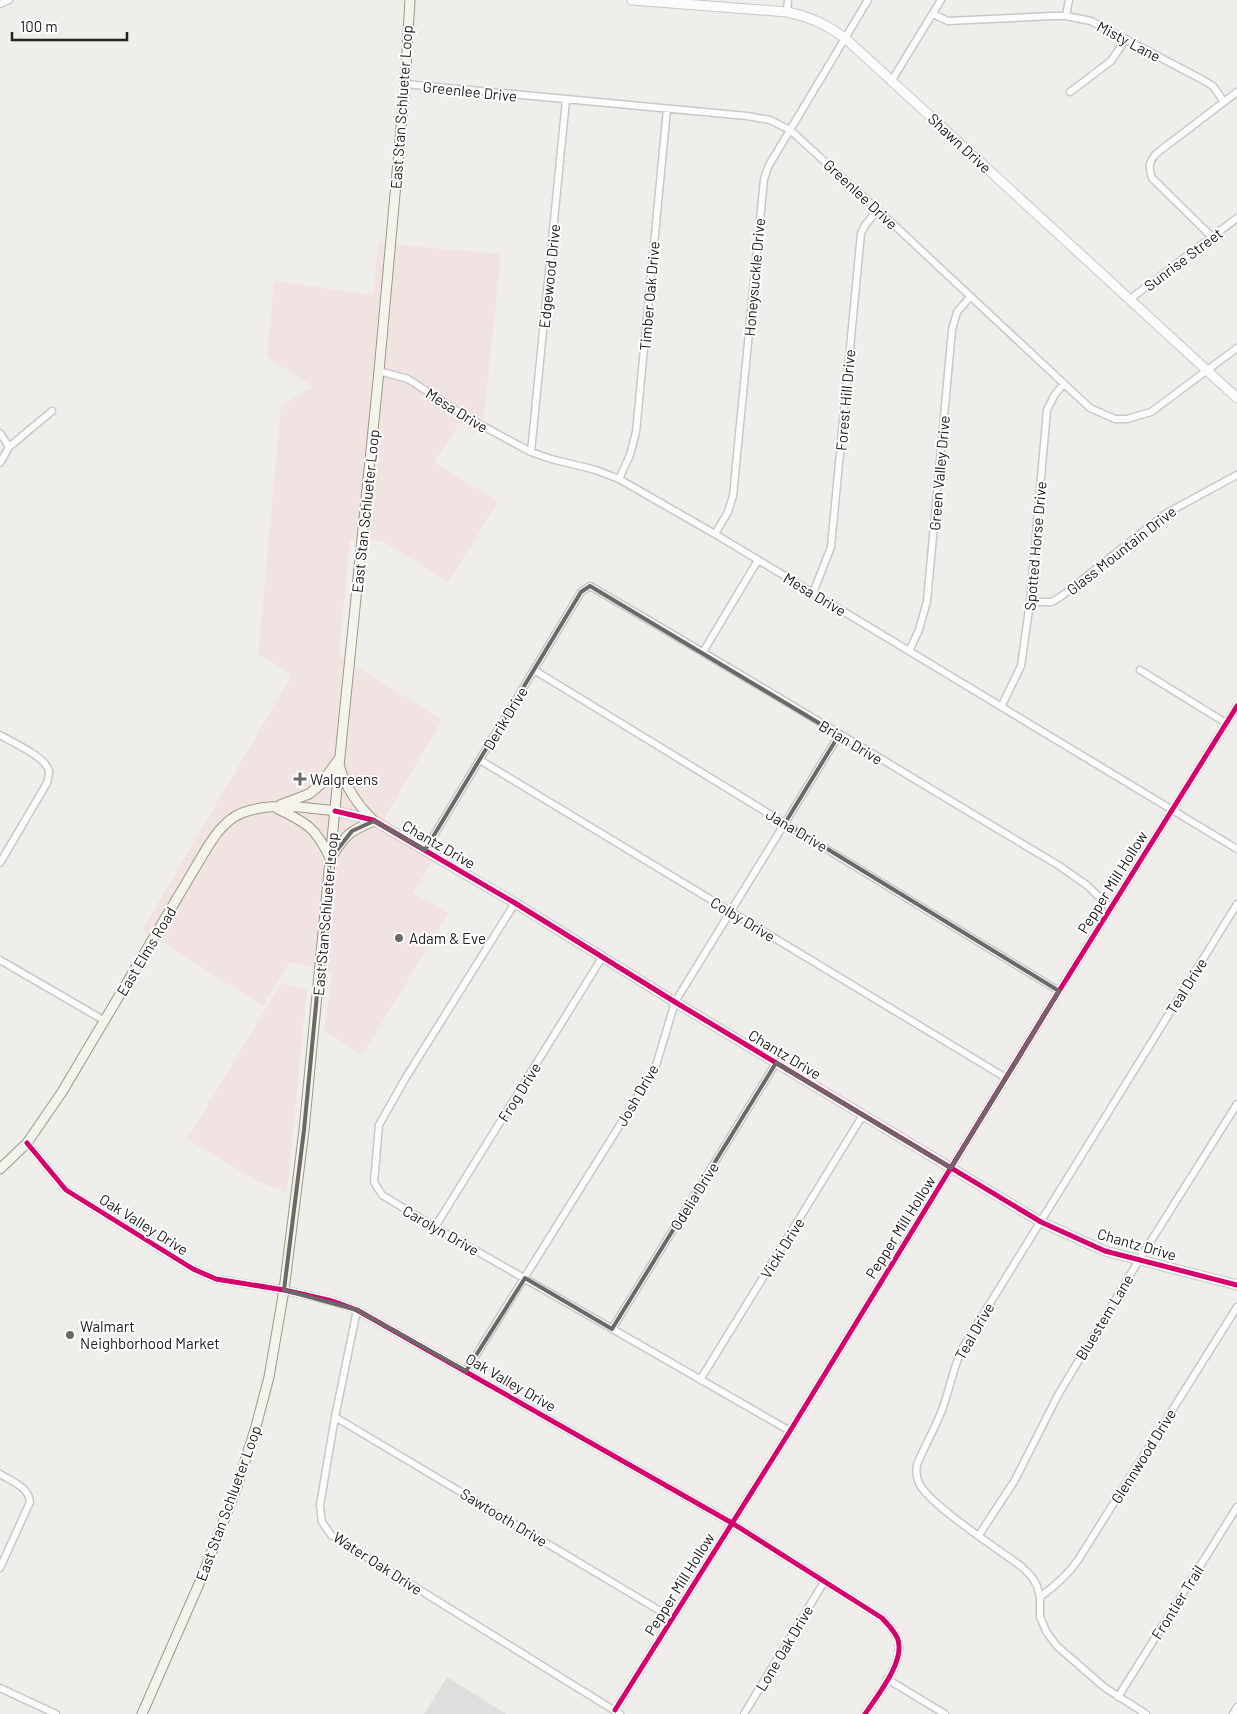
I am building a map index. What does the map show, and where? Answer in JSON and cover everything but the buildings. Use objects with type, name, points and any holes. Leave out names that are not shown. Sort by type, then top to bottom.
[{"type":"main road","name":"East Stan Schlueter Loop","points":[[142,1714],[202,1577],[236,1489],[255,1430],[269,1377],[284,1290],[304,1130],[379,371],[405,84],[410,0]]},
{"type":"main road","points":[[276,808],[309,794],[320,785],[339,761]]},
{"type":"main road","points":[[330,859],[343,839],[352,831],[373,820],[364,811],[344,781],[339,761]]},
{"type":"main road","name":"East Elms Road","points":[[0,1169],[27,1143],[62,1092],[198,863],[220,830],[235,816],[244,812],[304,807],[335,810]]},
{"type":"main road","points":[[276,808],[309,826],[321,840],[330,859]]},
{"type":"street","points":[[0,4],[9,0]]},
{"type":"street","name":"Shawn Drive","points":[[632,0],[787,12],[808,16],[824,24],[845,38],[892,80],[1237,398]]},
{"type":"street","points":[[787,12],[788,0]]},
{"type":"street","name":"Honeysuckle Drive","points":[[715,534],[728,512],[733,496],[764,179],[769,165],[868,0]]},
{"type":"street","points":[[892,80],[941,0]]},
{"type":"street","points":[[1066,16],[1069,0]]},
{"type":"street","name":"Misty Lane","points":[[932,14],[948,21],[1066,16],[1091,20],[1204,80],[1213,86],[1224,102]]},
{"type":"street","points":[[1070,92],[1111,61],[1126,39]]},
{"type":"street","name":"Greenlee Drive","points":[[405,84],[755,117],[770,120],[790,130],[1090,408],[1115,419],[1127,419],[1151,412],[1237,348]]},
{"type":"street","points":[[1212,237],[1152,178],[1148,170],[1151,160],[1157,153],[1237,92]]},
{"type":"street","name":"Edgewood Drive","points":[[531,452],[566,100]]},
{"type":"street","name":"Timber Oak Drive","points":[[618,479],[630,455],[636,432],[667,109]]},
{"type":"street","name":"Forest Hill Drive","points":[[813,593],[831,547],[860,233],[878,210]]},
{"type":"street","name":"Sunrise Street","points":[[1129,300],[1237,218]]},
{"type":"street","name":"Green Valley Drive","points":[[909,651],[918,630],[926,601],[952,330],[957,312],[970,297]]},
{"type":"street","name":"Mesa Drive","points":[[379,371],[408,379],[468,418],[531,452],[596,470],[618,479],[715,534],[1237,849]]},
{"type":"street","name":"Spotted Horse Drive","points":[[1001,707],[1020,666],[1030,602],[1047,410],[1055,394],[1064,384]]},
{"type":"street","points":[[0,463],[9,447],[52,411]]},
{"type":"street","points":[[0,432],[9,447]]},
{"type":"street","name":"Glass Mountain Drive","points":[[1030,602],[1052,602],[1165,514],[1237,475]]},
{"type":"street","points":[[703,652],[758,560]]},
{"type":"street","name":"Brian Drive","points":[[587,587],[590,586],[703,652],[1058,866],[1088,886],[1110,908]]},
{"type":"street","name":"Derik Drive","points":[[425,850],[581,592],[587,587]]},
{"type":"street","name":"Jana Drive","points":[[534,670],[1059,991]]},
{"type":"street","points":[[1140,670],[1226,723]]},
{"type":"street","name":"Pepper Mill Hollow","points":[[618,1712],[672,1618],[790,1431],[1110,908],[1237,706]]},
{"type":"street","points":[[0,735],[44,762],[49,771],[49,776],[47,783],[0,863]]},
{"type":"street","name":"Josh Drive","points":[[466,1371],[655,1069],[675,1002],[839,735]]},
{"type":"street","name":"Colby Drive","points":[[480,760],[1006,1078]]},
{"type":"street","name":"Chantz Drive","points":[[335,810],[373,820],[515,902],[675,1002],[1041,1222],[1106,1251],[1237,1285]]},
{"type":"street","name":"Carolyn Drive","points":[[515,902],[405,1079],[379,1125],[374,1182],[382,1195],[790,1431]]},
{"type":"street","name":"Teal Drive","points":[[1146,1714],[1118,1697],[1083,1670],[1057,1646],[1047,1633],[1040,1617],[1040,1597],[1032,1576],[932,1500],[919,1484],[916,1473],[917,1464],[942,1411],[952,1370],[960,1353],[1237,904]]},
{"type":"street","name":"Frog Drive","points":[[436,1227],[603,956]]},
{"type":"street","points":[[0,960],[105,1021]]},
{"type":"street","name":"Odelia Drive","points":[[612,1329],[776,1063]]},
{"type":"street","name":"Bluestem Lane","points":[[979,1535],[1015,1480],[1058,1395],[1139,1260],[1237,1104]]},
{"type":"street","name":"Vicki Drive","points":[[700,1380],[863,1115]]},
{"type":"street","name":"Oak Valley Drive","points":[[27,1143],[66,1190],[192,1269],[216,1279],[284,1290],[332,1301],[357,1310],[732,1523],[882,1618],[898,1639],[900,1650],[898,1660],[866,1714]]},
{"type":"street","name":"Glennwood Drive","points":[[1040,1597],[1058,1584],[1070,1572],[1237,1307]]},
{"type":"street","name":"Water Oak Drive","points":[[357,1310],[335,1417],[320,1504],[322,1522],[331,1536],[618,1712]]},
{"type":"street","name":"Sawtooth Drive","points":[[335,1417],[672,1618]]},
{"type":"street","points":[[0,1474],[22,1488],[30,1496],[28,1508],[0,1568]]},
{"type":"street","name":"Frontier Trail","points":[[1118,1697],[1237,1507]]},
{"type":"street","name":"Lone Oak Drive","points":[[744,1714],[824,1582]]},
{"type":"street","points":[[887,1679],[945,1714]]},
{"type":"street","points":[[0,1688],[56,1714]]},
{"type":"street","points":[[1233,1714],[1237,1707]]},
{"type":"highlighted area","points":[[590,586],[839,735],[785,823],[1059,991],[951,1168],[776,1063],[612,1329],[525,1278],[466,1371],[357,1310],[284,1290],[304,1130],[330,859],[352,831],[374,821],[425,850],[581,592]]},
{"type":"shaded area","points":[[378,243],[501,254],[484,417],[478,432],[459,423],[435,462],[498,502],[448,583],[383,541],[350,540],[339,655],[442,720],[383,821],[437,854],[413,893],[449,913],[362,1055],[324,1031],[332,973],[289,962],[263,1006],[142,930],[292,675],[258,654],[281,406],[313,387],[267,357],[274,281],[373,295]]},
{"type":"shaded area","points":[[281,983],[307,989],[287,1193],[257,1181],[187,1139]]},
{"type":"shaded area","points":[[447,1677],[506,1714],[424,1714]]},
{"type":"cycle path","points":[[615,1710],[790,1431],[1059,991],[1237,706]]},
{"type":"cycle path","points":[[335,811],[373,820],[515,903],[675,1002],[1041,1222],[1105,1251],[1237,1285]]},
{"type":"cycle path","points":[[27,1143],[66,1190],[193,1269],[216,1279],[284,1290],[332,1301],[357,1310],[732,1523],[882,1618],[897,1637],[899,1649],[889,1678],[865,1714]]},
{"type":"place","name":"Walgreens","points":[[300,779]]},
{"type":"place","name":"Adam & Eve","points":[[399,938]]},
{"type":"place","name":"Walmart Neighborhood Market","points":[[70,1335]]}]
